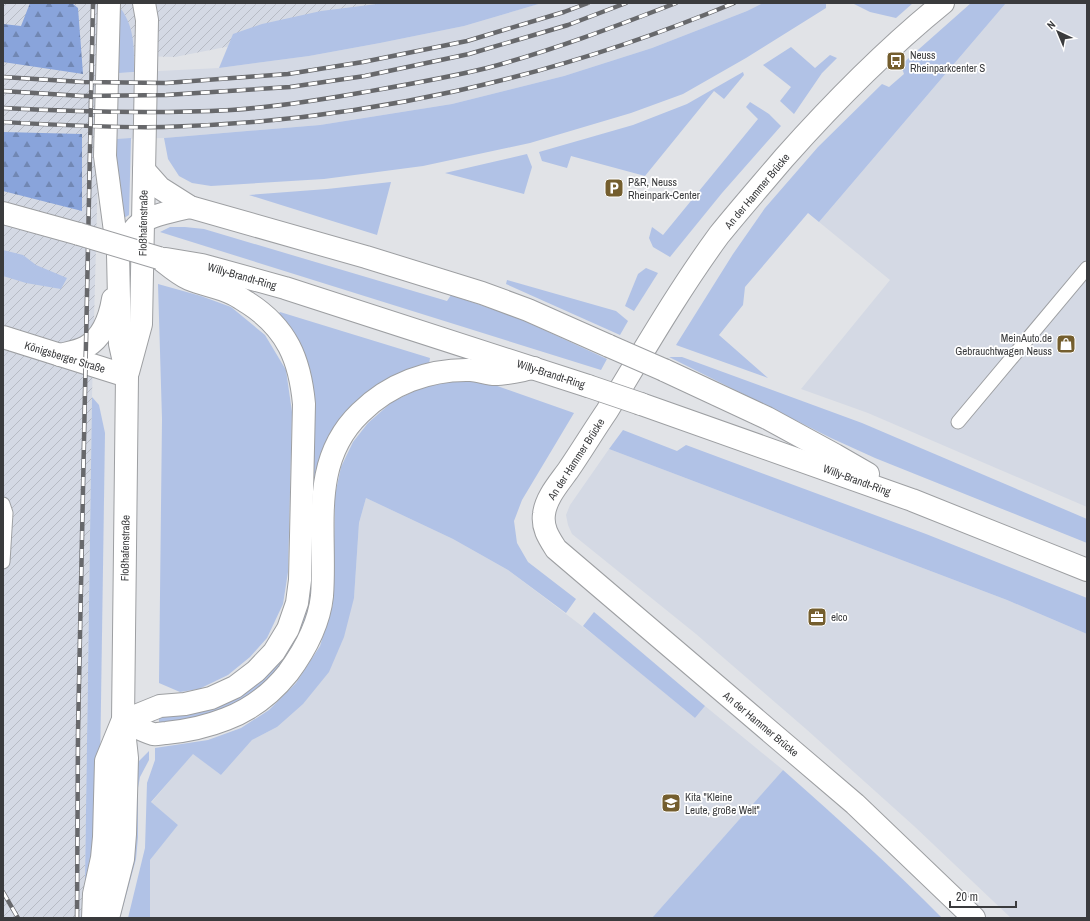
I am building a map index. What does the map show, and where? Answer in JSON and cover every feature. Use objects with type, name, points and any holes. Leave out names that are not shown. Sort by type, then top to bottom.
[{"type":"main road","name":"Floßhafenstraße","points":[[108,918],[123,859],[127,758],[123,721],[126,376],[120,344],[118,254],[105,156],[109,3]]},
{"type":"main road","name":"Floßhafenstraße","points":[[128,3],[136,16],[147,68]]},
{"type":"main road","name":"Floßhafenstraße","points":[[126,376],[141,324],[147,68],[147,20],[144,3]]},
{"type":"main road","name":"An der Hammer Brücke","points":[[942,3],[912,28],[852,85],[753,194],[720,235],[689,279],[593,433],[548,500],[544,514],[544,527],[548,538],[556,549],[855,804],[974,918]]},
{"type":"main road","points":[[144,170],[160,188],[190,207],[366,257],[482,293],[528,310],[664,370],[767,418],[835,454],[912,500]]},
{"type":"main road","points":[[118,254],[129,236],[143,221],[190,207]]},
{"type":"main road","name":"Willy-Brandt-Ring","points":[[3,213],[159,258],[202,265],[285,288],[534,368],[641,404],[912,500],[1087,570]]},
{"type":"main road","points":[[123,721],[160,706],[185,704],[211,698],[235,687],[256,671],[274,652],[288,628],[297,603],[300,580],[304,404],[302,383],[297,363],[276,326],[258,309],[233,294],[188,278],[159,258]]},
{"type":"main road","name":"Floßhafenstraße","points":[[60,355],[86,347],[101,334],[111,312],[118,277]]},
{"type":"main road","name":"Königsberger Straße","points":[[3,337],[126,376]]},
{"type":"main road","points":[[123,721],[154,734],[184,731],[213,724],[238,714],[260,700],[282,680],[300,657],[314,628],[322,597],[323,495],[327,471],[333,452],[345,432],[359,414],[376,399],[395,386],[421,376],[446,371],[471,370],[495,374],[534,368]]},
{"type":"main road","name":"Floßhafenstraße","points":[[93,918],[94,894],[102,858],[104,837],[106,761],[123,721]]},
{"type":"lane","points":[[958,422],[1087,268]]},
{"type":"lane","points":[[3,504],[6,513],[3,562]]},
{"type":"shaded area","points":[[3,3],[426,3],[392,14],[175,57],[101,55],[92,397],[85,880],[86,918],[3,918]]},
{"type":"shaded area","points":[[385,3],[542,3],[464,26],[380,43],[309,56],[219,68],[233,34],[262,24],[321,11]]},
{"type":"shaded area","points":[[542,3],[763,3],[747,11],[652,48],[564,76],[452,104],[320,125],[164,138],[117,139],[3,62],[119,73],[219,68],[309,56],[380,43],[464,26]]},
{"type":"shaded area","points":[[763,3],[826,3],[826,8],[746,58],[683,94],[631,113],[530,143],[423,166],[324,179],[211,186],[192,183],[179,176],[168,159],[164,138],[320,125],[452,104],[564,76],[652,48],[747,11]]},
{"type":"shaded area","points":[[852,3],[913,3],[896,18],[870,12]]},
{"type":"shaded area","points":[[971,3],[1006,3],[819,222],[808,213],[745,287],[743,305],[719,335],[768,378],[676,345],[733,254],[765,208],[818,147],[882,84],[889,87],[904,74],[901,65]]},
{"type":"shaded area","points":[[1006,3],[1087,3],[1087,507],[868,413],[801,389],[890,280],[819,222]]},
{"type":"shaded area","points":[[121,9],[126,16],[133,39],[134,72],[119,73],[117,75],[117,21]]},
{"type":"shaded area","points":[[791,47],[815,68],[830,55],[837,58],[822,73],[794,114],[780,101],[791,87],[763,65]]},
{"type":"shaded area","points":[[743,72],[744,75],[724,99],[714,91],[645,176],[571,156],[567,168],[542,161],[539,152],[633,125],[687,104]]},
{"type":"shaded area","points":[[750,102],[769,114],[781,126],[722,193],[670,257],[653,247],[649,238],[652,227],[663,235],[758,119],[746,107]]},
{"type":"shaded area","points":[[116,136],[117,139],[131,138],[129,215],[124,218],[113,147]]},
{"type":"shaded area","points":[[527,154],[532,167],[524,194],[445,173]]},
{"type":"shaded area","points":[[391,182],[377,235],[249,195],[327,189]]},
{"type":"shaded area","points":[[170,227],[204,229],[447,301],[451,295],[516,317],[607,359],[601,370],[160,232]]},
{"type":"shaded area","points":[[3,250],[23,255],[36,265],[67,278],[61,289],[26,283],[3,276]]},
{"type":"shaded area","points":[[646,268],[658,273],[634,311],[625,306],[638,274]]},
{"type":"shaded area","points":[[507,280],[616,311],[628,321],[620,335],[506,284]]},
{"type":"shaded area","points":[[158,284],[201,296],[231,307],[265,335],[286,370],[292,412],[288,572],[283,604],[267,638],[250,657],[228,675],[199,689],[180,692],[159,683],[162,419]]},
{"type":"shaded area","points":[[280,312],[430,358],[429,364],[340,427],[314,596],[293,655],[258,692],[211,718],[159,726],[159,717],[187,715],[215,707],[281,658],[310,404],[277,316]]},
{"type":"shaded area","points":[[669,357],[682,357],[862,423],[1087,519],[1087,543],[875,458],[831,438]]},
{"type":"shaded area","points":[[454,380],[486,382],[574,413],[522,500],[514,521],[517,543],[528,562],[576,599],[566,613],[508,570],[453,539],[366,498],[359,523],[354,598],[344,637],[329,672],[303,704],[277,727],[252,740],[221,775],[193,754],[151,802],[178,825],[150,860],[150,918],[128,918],[145,848],[147,783],[155,760],[155,748],[208,740],[241,728],[269,710],[296,683],[320,646],[333,604],[335,495],[341,467],[353,442],[368,423],[392,402],[421,388]]},
{"type":"shaded area","points":[[92,397],[99,405],[105,433],[99,836],[92,879],[85,880]]},
{"type":"shaded area","points":[[623,430],[677,451],[686,445],[926,534],[1087,598],[1087,634],[1007,600],[609,449]]},
{"type":"shaded area","points":[[609,449],[1007,600],[1087,634],[1087,918],[1011,918],[914,826],[806,729],[696,634],[572,534],[566,515],[570,505]]},
{"type":"shaded area","points":[[366,498],[453,539],[508,570],[599,639],[695,718],[705,706],[783,770],[652,918],[150,918],[150,860],[178,825],[151,803],[193,753],[221,775],[252,740],[277,727],[354,598],[359,523]]},
{"type":"shaded area","points":[[594,612],[705,706],[695,718],[583,626]]},
{"type":"shaded area","points":[[149,751],[149,760],[140,777],[138,788],[138,837],[136,859],[120,918],[115,918],[132,778],[139,761]]},
{"type":"shaded area","points":[[783,770],[884,861],[942,918],[652,918]]},
{"type":"green space","points":[[30,3],[72,3],[78,8],[83,74],[3,62],[3,24],[21,26]]},
{"type":"green space","points":[[3,132],[82,134],[82,211],[3,191]]},
{"type":"railway","points":[[77,918],[78,732],[93,3]]},
{"type":"railway","points":[[3,77],[83,82],[166,83],[288,74],[363,62],[467,41],[564,12],[588,3]]},
{"type":"railway","points":[[3,91],[82,96],[166,95],[290,87],[365,76],[469,54],[568,25],[626,3]]},
{"type":"railway","points":[[3,108],[146,112],[231,110],[281,105],[348,95],[487,68],[606,30],[676,3]]},
{"type":"railway","points":[[3,122],[104,127],[164,127],[237,123],[310,116],[383,105],[455,91],[526,74],[597,53],[666,30],[734,3]]},
{"type":"railway","points":[[3,892],[18,918]]},
{"type":"place","name":"Neuss Rheinparkcenter S","points":[[896,61]]},
{"type":"place","name":"P&R, Neuss Rheinpark-Center","points":[[614,188]]},
{"type":"place","name":"MeinAuto.de Gebrauchtwagen Neuss","points":[[1066,344]]},
{"type":"place","name":"elco","points":[[817,617]]},
{"type":"place","name":"Kita \"Kleine Leute, große Welt\"","points":[[671,803]]}]
